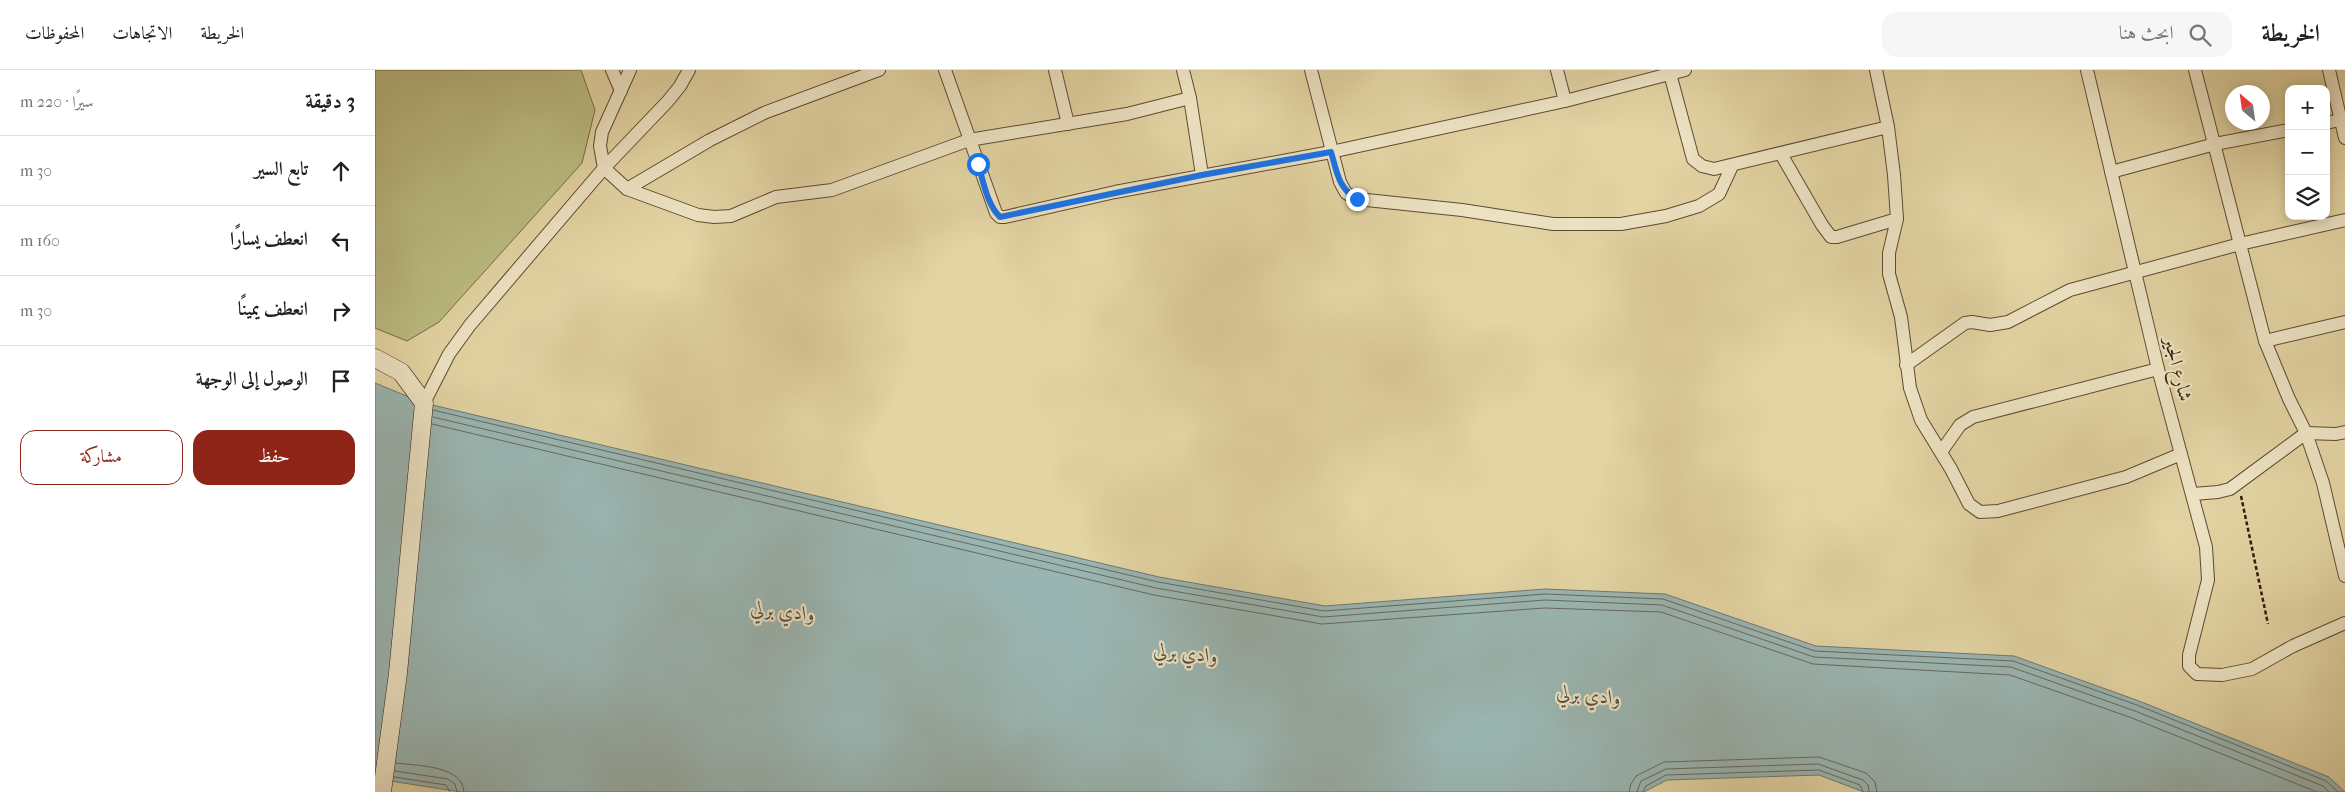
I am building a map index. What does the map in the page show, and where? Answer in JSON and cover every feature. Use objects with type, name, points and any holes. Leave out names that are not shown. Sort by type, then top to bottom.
[{"type":"street","points":[[612,70],[621,91]]},
{"type":"street","points":[[630,70],[602,132],[600,146],[604,168],[627,189],[697,215],[714,218],[731,216],[776,198],[832,190],[969,140],[1127,114],[1190,98]]},
{"type":"street","points":[[382,792],[398,673],[424,403],[449,354],[470,325],[604,168],[668,101],[680,86],[689,70]]},
{"type":"street","points":[[627,189],[710,140],[764,113],[879,70]]},
{"type":"street","points":[[945,70],[985,186],[996,213],[1000,217],[1202,175],[1331,152],[1565,101],[1669,72],[1685,70]]},
{"type":"street","points":[[1055,70],[1068,124]]},
{"type":"street","points":[[1183,70],[1190,98],[1202,175]]},
{"type":"street","points":[[1311,70],[1339,182],[1346,193],[1357,199],[1461,210],[1553,224],[1637,222],[1699,206],[1719,194],[1732,166]]},
{"type":"street","points":[[1557,70],[1565,101]]},
{"type":"street","points":[[1876,70],[1894,175],[1897,219],[1889,253],[1889,274],[1901,317],[1910,388],[1921,420],[1969,504],[1980,512],[1998,511],[2126,477],[2181,454]]},
{"type":"street","name":"شارع الجير","points":[[2087,70],[2137,274],[2158,369],[2206,547],[2208,580],[2189,655],[2189,666],[2197,674],[2222,675],[2251,669],[2293,646],[2345,622]]},
{"type":"street","points":[[2195,70],[2265,341],[2306,433],[2323,483],[2345,576]]},
{"type":"street","points":[[2329,70],[2345,138]]},
{"type":"street","points":[[1669,72],[1693,159],[1702,166],[1714,170],[1887,127]]},
{"type":"street","points":[[2330,122],[2340,120]]},
{"type":"street","points":[[2111,172],[2215,144],[2285,131]]},
{"type":"street","points":[[1781,154],[1821,225],[1831,236],[1837,237],[1897,219]]},
{"type":"street","points":[[1906,366],[1965,323],[1972,322],[1990,325],[2008,322],[2070,290],[2137,274],[2240,244],[2345,220]]},
{"type":"street","points":[[2265,341],[2345,322]]},
{"type":"street","points":[[375,358],[401,372],[424,403]]},
{"type":"street","points":[[1941,452],[1960,425],[1973,417],[2158,369]]},
{"type":"street","points":[[2193,494],[2230,489],[2306,433],[2336,434],[2345,432]]},
{"type":"path","points":[[2238,483],[2268,624]]},
{"type":"green space","points":[[375,70],[581,70],[595,110],[582,163],[439,322],[407,341],[375,328]]},
{"type":"water","name":"وادي برلي","points":[[375,383],[424,403],[1159,577],[1325,606],[1545,589],[1665,594],[1816,646],[2014,656],[2139,701],[2329,777],[2345,792],[1864,792],[1819,775],[1667,780],[1644,792],[461,792],[384,780],[375,777]]},
{"type":"route","points":[[978,164],[996,213],[1000,217],[1242,167],[1331,152],[1339,182],[1346,193],[1357,199]]}]
